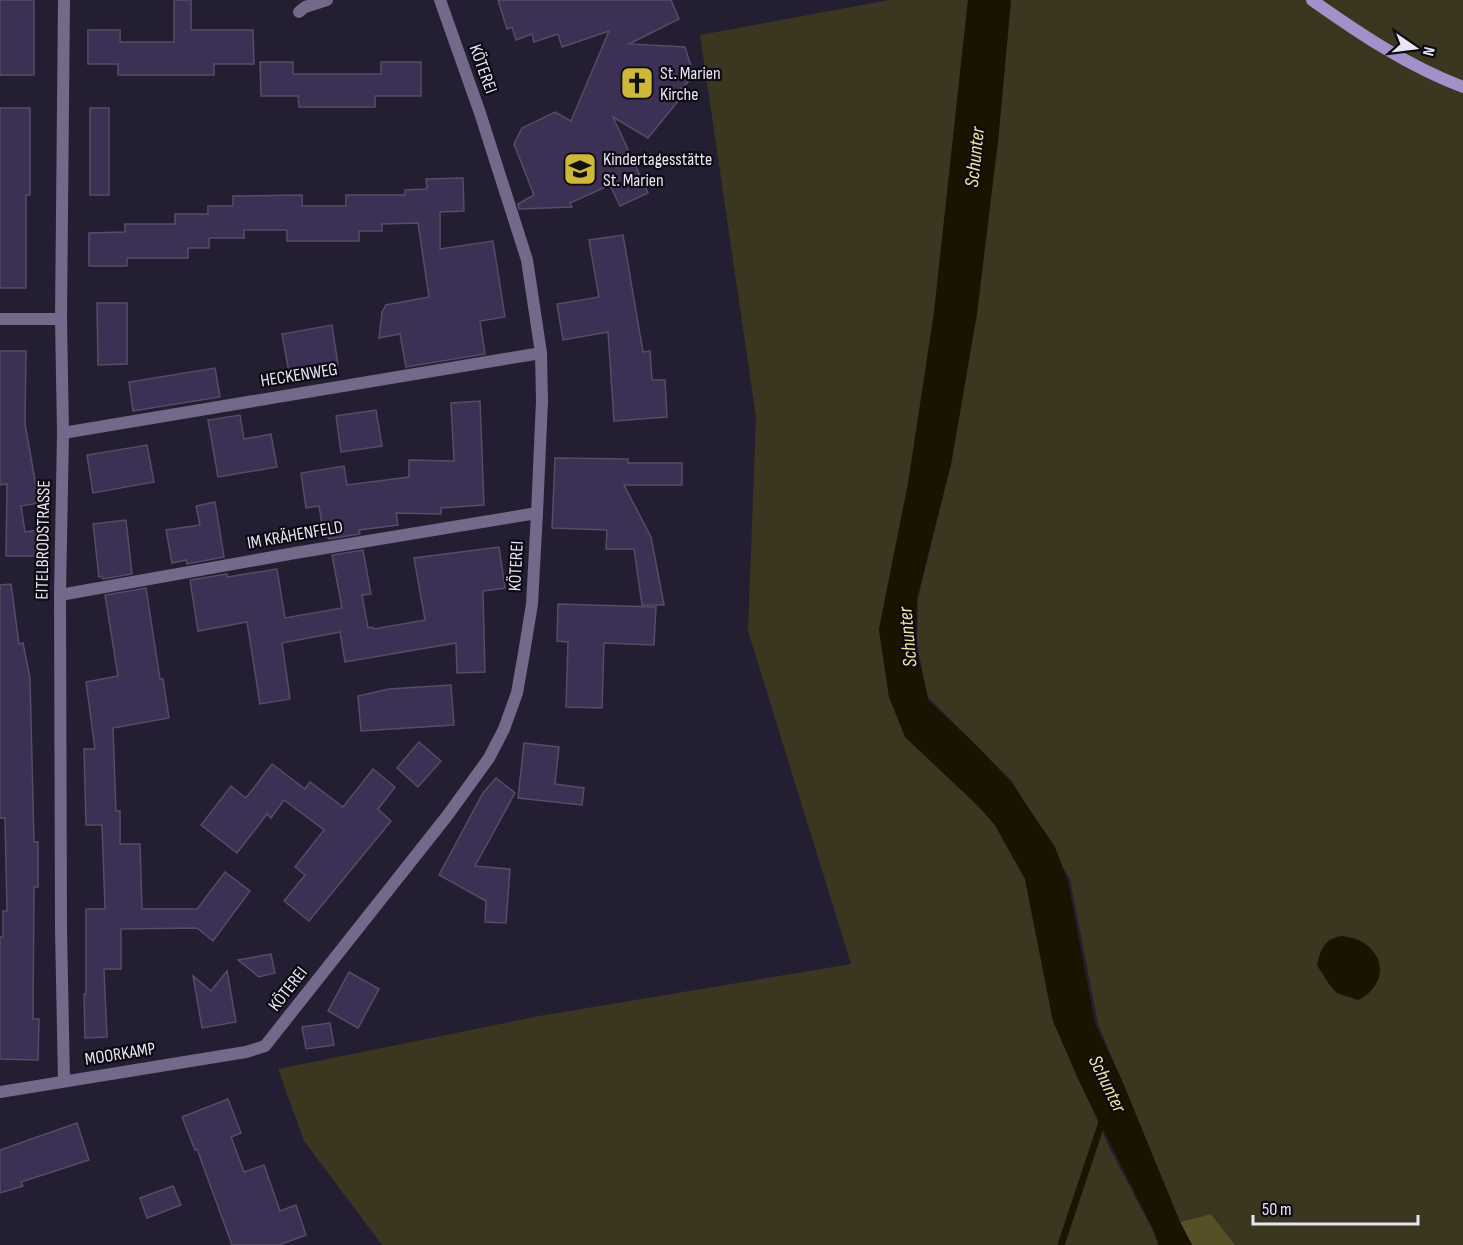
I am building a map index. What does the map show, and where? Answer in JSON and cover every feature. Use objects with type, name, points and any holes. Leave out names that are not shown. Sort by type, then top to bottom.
[{"type":"main road","points":[[1312,0],[1364,37],[1402,59],[1463,87]]},
{"type":"street","name":"EITELBRODSTRASSE","points":[[64,0],[61,319],[63,433],[60,595],[64,1081]]},
{"type":"street","points":[[299,12],[305,7],[327,0]]},
{"type":"street","name":"KÖTEREI","points":[[246,1052],[265,1046],[271,1040],[440,825],[489,758],[504,729],[517,693],[532,604],[542,401],[542,353],[528,260],[440,0]]},
{"type":"street","points":[[0,319],[61,319]]},
{"type":"street","name":"HECKENWEG","points":[[63,433],[542,353]]},
{"type":"street","name":"IM KRÄHENFELD","points":[[60,595],[537,513]]},
{"type":"street","name":"MOORKAMP","points":[[0,1092],[246,1052]]},
{"type":"shaded area","points":[[889,0],[968,0],[934,313],[908,484],[879,630],[889,697],[995,825],[1025,879],[1053,1021],[1110,1149],[1158,1245],[382,1245],[304,1141],[278,1069],[539,1016],[851,964],[748,631],[756,417],[700,35]]},
{"type":"shaded area","points":[[1011,0],[1463,0],[1463,1245],[1235,1245],[1211,1214],[1180,1222],[1098,1024],[1070,879],[1012,781],[928,697],[917,645],[918,599],[950,466],[998,141]]},
{"type":"shaded area","points":[[1211,1214],[1235,1245],[1192,1245],[1180,1222]]},
{"type":"water","name":"Schunter","points":[[968,0],[1011,0],[998,141],[977,314],[951,465],[917,598],[916,646],[928,700],[1011,782],[1055,847],[1068,882],[1095,1024],[1121,1078],[1180,1222],[1192,1245],[1159,1245],[1079,1081],[1053,1021],[1025,879],[995,825],[905,737],[889,697],[879,629],[908,484],[934,313]]},
{"type":"water","points":[[1342,936],[1356,939],[1367,945],[1379,962],[1380,972],[1377,983],[1370,992],[1358,1000],[1337,993],[1317,965],[1327,942]]},
{"type":"building","points":[[0,0],[34,0],[34,75],[0,75]]},
{"type":"building","points":[[174,0],[191,0],[191,30],[253,30],[254,64],[214,64],[214,75],[118,75],[118,64],[88,64],[88,30],[120,30],[120,42],[174,42]]},
{"type":"building","points":[[498,0],[671,0],[679,19],[629,44],[685,47],[694,76],[680,90],[682,96],[648,138],[613,117],[648,193],[620,206],[610,185],[570,203],[572,207],[519,209],[518,204],[534,195],[514,144],[522,128],[555,112],[571,121],[609,31],[562,47],[558,34],[534,42],[532,34],[516,40],[512,27],[507,29]]},
{"type":"building","points":[[260,62],[293,62],[293,74],[381,74],[381,62],[421,62],[421,96],[375,96],[375,107],[299,107],[298,96],[261,96]]},
{"type":"building","points":[[0,108],[30,108],[30,195],[26,195],[26,288],[0,288]]},
{"type":"building","points":[[90,108],[109,108],[109,195],[90,195]]},
{"type":"building","points":[[463,178],[464,211],[440,212],[440,249],[493,241],[505,317],[480,321],[485,354],[406,367],[400,334],[379,338],[382,312],[386,305],[429,297],[418,223],[382,224],[382,231],[359,231],[359,241],[287,241],[287,230],[244,230],[244,238],[209,238],[209,248],[188,248],[188,258],[127,258],[127,266],[89,266],[89,233],[125,232],[125,224],[175,224],[175,214],[208,214],[208,206],[233,206],[233,196],[302,195],[302,206],[346,206],[346,195],[405,195],[405,190],[427,189],[426,179]]},
{"type":"building","points":[[623,235],[643,352],[650,351],[652,380],[665,380],[667,417],[614,421],[608,332],[563,340],[557,304],[599,297],[589,240]]},
{"type":"building","points":[[97,303],[127,303],[127,364],[98,365]]},
{"type":"building","points":[[332,325],[338,365],[289,373],[282,334]]},
{"type":"building","points":[[0,351],[26,351],[25,424],[39,503],[21,506],[25,532],[45,529],[45,556],[6,556],[7,484],[0,485]]},
{"type":"building","points":[[215,368],[220,397],[133,411],[129,382]]},
{"type":"building","points":[[480,401],[484,505],[441,508],[441,514],[396,513],[398,525],[359,530],[360,534],[329,539],[324,537],[319,506],[306,508],[301,473],[344,466],[347,485],[409,477],[409,460],[454,461],[451,403]]},
{"type":"building","points":[[376,410],[382,446],[341,452],[336,416]]},
{"type":"building","points":[[240,415],[244,439],[271,434],[277,467],[218,477],[208,420]]},
{"type":"building","points":[[147,445],[154,482],[93,493],[87,455]]},
{"type":"building","points":[[555,458],[628,459],[628,463],[682,463],[682,485],[624,485],[651,537],[664,605],[642,605],[634,549],[606,549],[607,530],[552,528]]},
{"type":"building","points":[[215,502],[224,557],[187,564],[186,560],[172,563],[166,530],[200,525],[196,506]]},
{"type":"building","points":[[126,520],[132,574],[103,579],[102,576],[99,577],[93,524]]},
{"type":"building","points":[[499,547],[505,588],[483,591],[485,672],[457,673],[456,643],[345,662],[340,632],[282,643],[290,699],[260,704],[247,622],[198,631],[190,580],[277,569],[285,618],[342,608],[332,555],[363,550],[371,594],[362,595],[368,628],[373,627],[374,629],[425,620],[414,558]]},
{"type":"building","points":[[11,584],[19,644],[23,643],[30,678],[34,842],[38,842],[38,887],[34,887],[33,1019],[39,1019],[38,1060],[0,1059],[0,937],[3,937],[3,911],[7,911],[5,818],[0,818],[0,585]]},
{"type":"building","points":[[146,588],[160,679],[163,679],[169,718],[113,728],[116,811],[120,811],[120,844],[140,844],[142,909],[197,909],[225,872],[250,891],[213,941],[197,928],[121,929],[121,969],[104,969],[107,1037],[85,1038],[86,909],[105,909],[102,825],[86,825],[84,749],[95,749],[86,682],[118,676],[105,595]]},
{"type":"building","points":[[558,604],[656,607],[654,645],[604,643],[602,708],[566,707],[568,642],[557,641]]},
{"type":"building","points":[[451,685],[454,725],[361,731],[358,696],[389,689]]},
{"type":"building","points":[[419,742],[441,761],[418,787],[397,768]]},
{"type":"building","points":[[524,743],[559,747],[555,784],[584,788],[582,805],[518,798]]},
{"type":"building","points":[[272,764],[305,789],[310,782],[343,807],[373,769],[395,787],[378,809],[391,821],[309,921],[284,901],[305,875],[295,867],[324,830],[284,800],[271,818],[267,814],[237,853],[201,825],[231,786],[246,798]]},
{"type":"building","points":[[496,778],[515,793],[475,866],[510,869],[506,923],[485,922],[486,901],[439,875],[483,793]]},
{"type":"building","points":[[271,954],[275,973],[259,977],[238,960]]},
{"type":"building","points":[[227,971],[236,1022],[202,1028],[193,976],[211,991]]},
{"type":"building","points":[[349,972],[379,989],[358,1028],[328,1011]]},
{"type":"building","points":[[330,1023],[334,1045],[306,1049],[302,1027]]},
{"type":"building","points":[[228,1099],[241,1133],[231,1137],[244,1172],[264,1165],[280,1211],[296,1205],[306,1235],[279,1245],[232,1245],[197,1149],[195,1150],[182,1117]]},
{"type":"building","points":[[77,1123],[89,1160],[21,1182],[23,1186],[0,1193],[0,1150]]},
{"type":"building","points":[[173,1186],[181,1205],[147,1218],[140,1198]]},
{"type":"waterway","name":"Schunter","points":[[1061,1245],[1103,1119]]},
{"type":"place","name":"St. Marien Kirche","points":[[637,83]]},
{"type":"place","name":"Kindertagesstätte St. Marien","points":[[580,169]]}]
